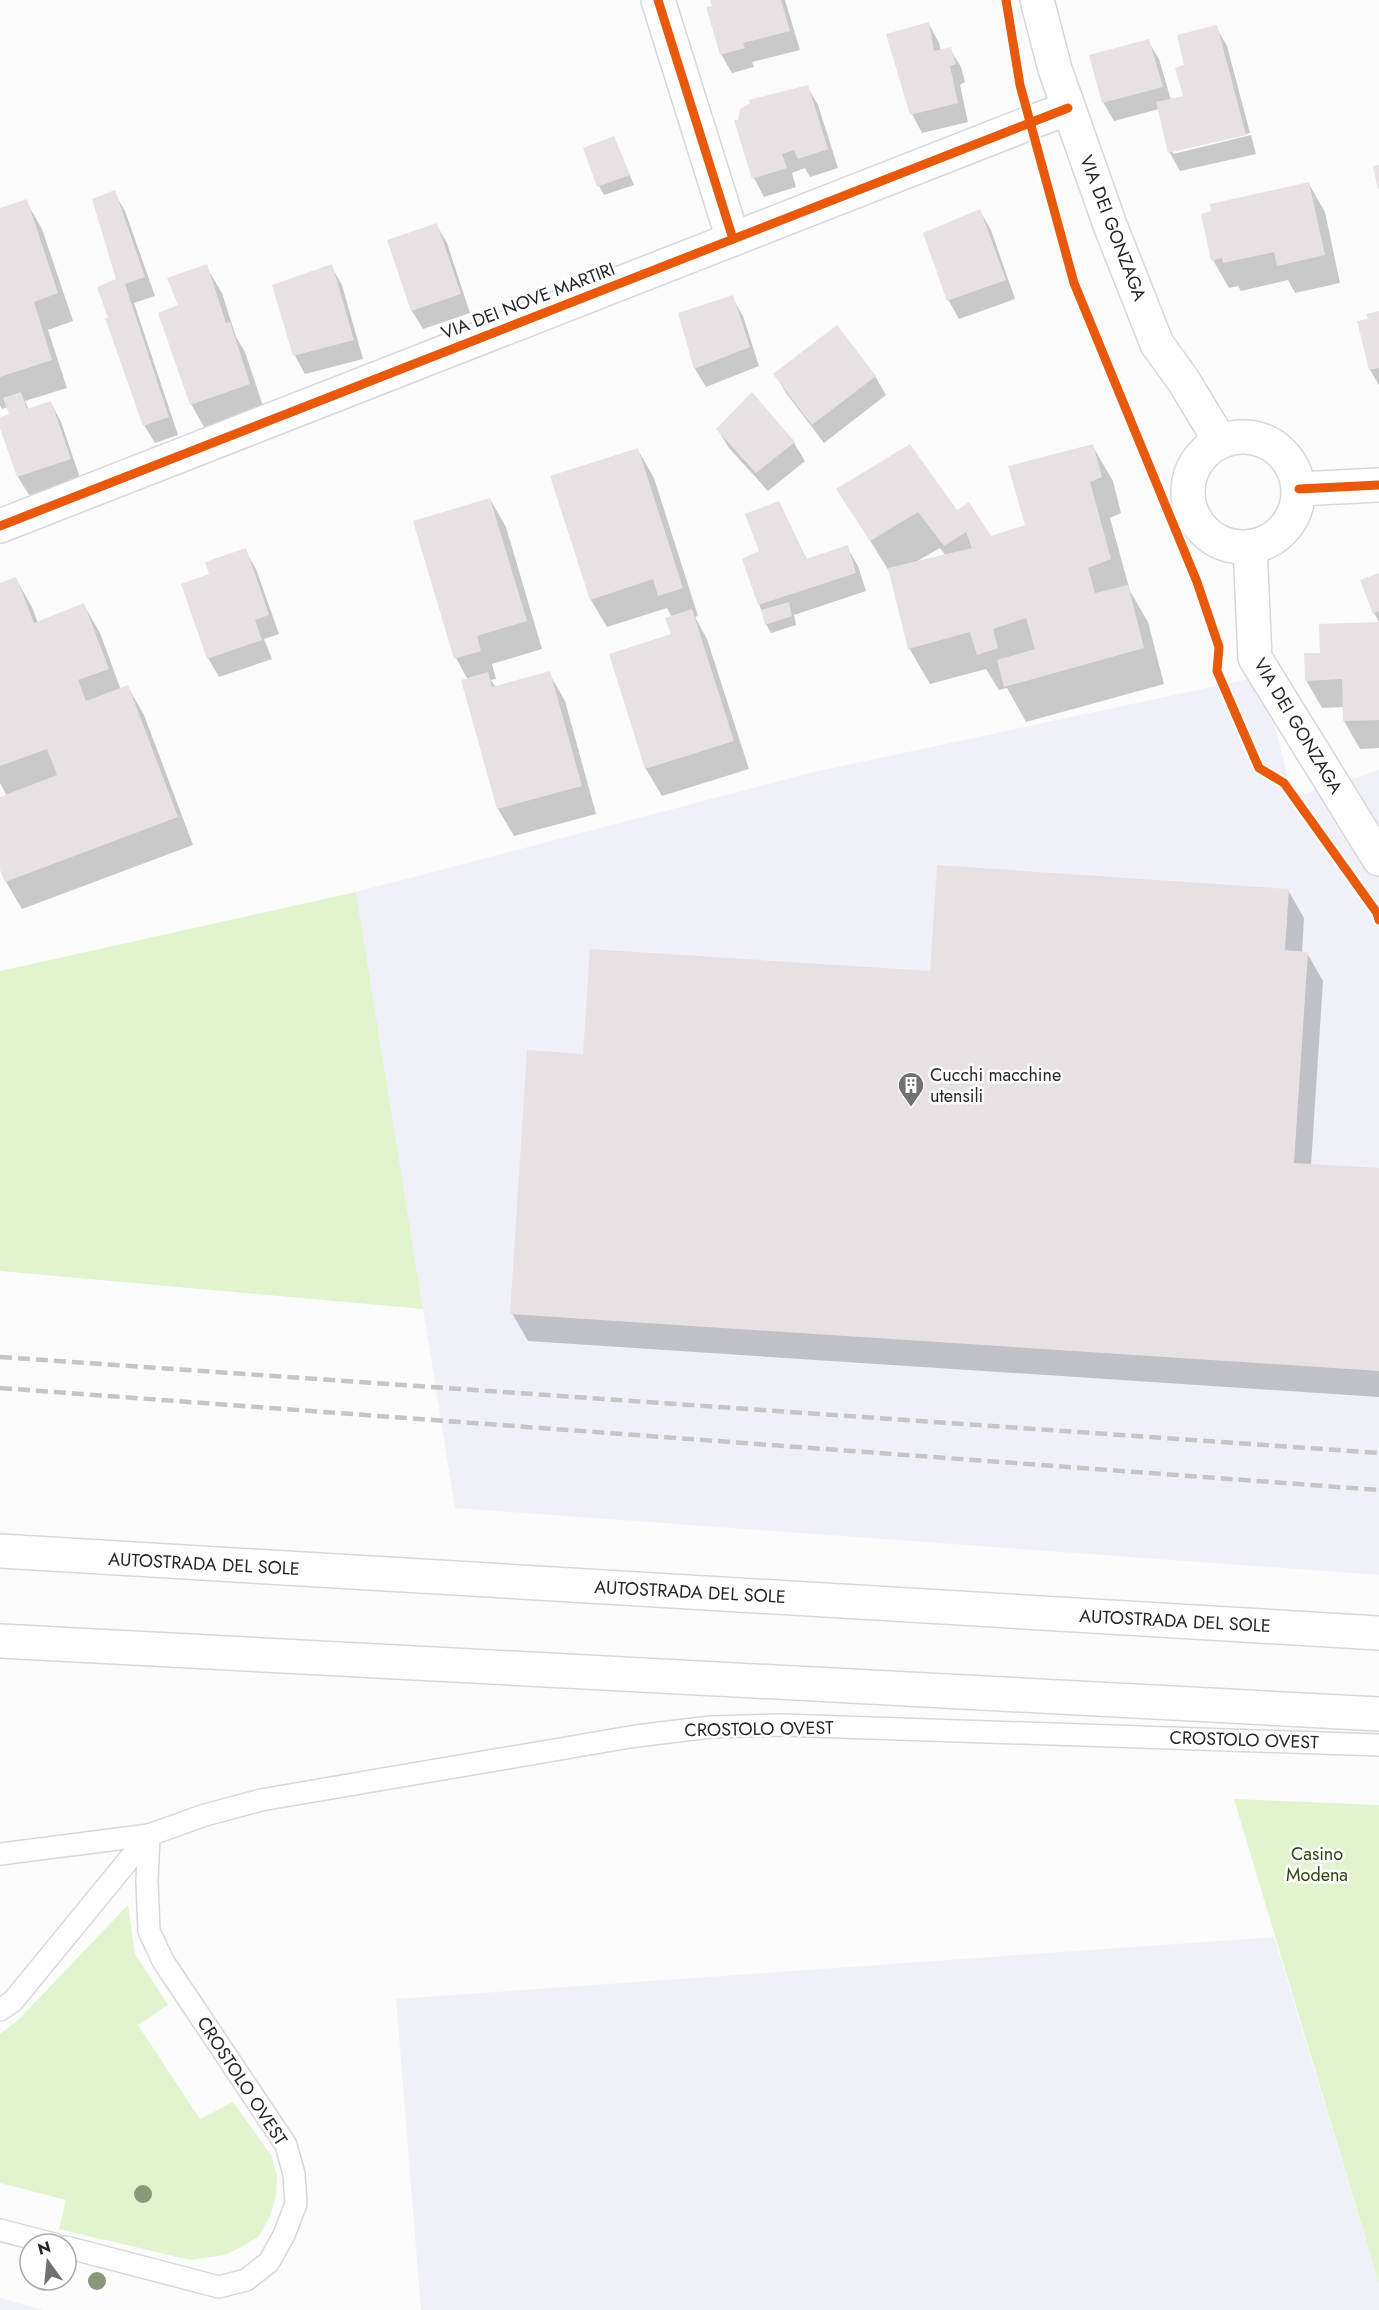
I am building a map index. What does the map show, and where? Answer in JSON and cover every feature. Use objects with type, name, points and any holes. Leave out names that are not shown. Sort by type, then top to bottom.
[{"type":"main road","points":[[658,0],[733,239]]},
{"type":"main road","name":"VIA DEI GONZAGA","points":[[1037,0],[1068,108],[1110,225],[1157,344],[1184,380],[1220,441]]},
{"type":"main road","name":"VIA DEI NOVE MARTIRI","points":[[0,526],[1068,108]]},
{"type":"main road","points":[[1237,436],[1255,437],[1272,444],[1286,456],[1295,471],[1299,489],[1298,505],[1291,521],[1280,534],[1266,543],[1250,547],[1227,545],[1208,535],[1194,518],[1188,496],[1190,474],[1202,454],[1220,441],[1237,436]]},
{"type":"main road","points":[[1299,489],[1379,485]]},
{"type":"main road","name":"VIA DEI GONZAGA","points":[[1250,547],[1255,658],[1379,859]]},
{"type":"main road","name":"AUTOSTRADA DEL SOLE","points":[[0,1551],[1379,1634]]},
{"type":"main road","points":[[0,1641],[1379,1714]]},
{"type":"lane","name":"CROSTOLO OVEST","points":[[78,2250],[219,2287],[246,2280],[269,2262],[284,2235],[296,2204],[294,2174],[286,2145],[163,1961],[149,1931],[147,1881],[149,1835],[206,1815],[261,1800],[636,1736],[711,1727],[781,1725],[1379,1745]]},
{"type":"lane","points":[[0,1854],[149,1835]]},
{"type":"lane","points":[[0,2010],[13,2001],[149,1835]]},
{"type":"lane","points":[[0,2230],[18,2235]]},
{"type":"shaded area","points":[[1263,676],[1293,798],[1379,770],[1379,1575],[455,1508],[356,892],[814,772]]},
{"type":"shaded area","points":[[1274,1937],[1379,2283],[1379,2310],[421,2310],[396,1999]]},
{"type":"shaded area","points":[[0,2298],[43,2310],[0,2310]]},
{"type":"green space","points":[[356,892],[423,1309],[0,1271],[0,971]]},
{"type":"green space","name":"Casino Modena","points":[[1234,1799],[1379,1805],[1379,2283]]},
{"type":"green space","points":[[128,1905],[135,1954],[168,2005],[138,2025],[200,2119],[233,2102],[271,2155],[277,2175],[276,2196],[270,2216],[259,2236],[224,2255],[190,2260],[59,2229],[66,2200],[0,2183],[0,2034],[18,2020]]},
{"type":"building","points":[[710,0],[781,0],[790,31],[743,43],[745,48],[720,55],[706,7],[712,6]]},
{"type":"building","points":[[929,22],[934,51],[951,47],[956,64],[950,66],[958,103],[910,115],[886,34]]},
{"type":"building","points":[[1217,25],[1246,135],[1168,153],[1156,102],[1183,96],[1175,68],[1184,65],[1177,35]]},
{"type":"building","points":[[1149,39],[1163,87],[1102,103],[1089,55]]},
{"type":"building","points":[[808,85],[828,149],[798,159],[794,150],[782,154],[787,168],[752,179],[734,120],[738,120],[740,109],[750,103],[749,100]]},
{"type":"building","points":[[614,136],[630,175],[597,187],[583,148]]},
{"type":"building","points":[[1379,165],[1379,189],[1378,189],[1373,166]]},
{"type":"building","points":[[1309,182],[1325,255],[1277,266],[1274,252],[1223,263],[1222,258],[1211,261],[1201,214],[1211,211],[1210,204]]},
{"type":"building","points":[[115,190],[145,277],[125,284],[169,417],[143,426],[105,318],[108,318],[97,287],[116,279],[92,199]]},
{"type":"building","points":[[27,199],[58,293],[34,302],[52,360],[0,377],[0,208]]},
{"type":"building","points":[[980,209],[1006,280],[947,301],[923,233]]},
{"type":"building","points":[[437,223],[461,294],[411,311],[387,240]]},
{"type":"building","points":[[207,264],[226,323],[230,322],[250,384],[190,405],[158,313],[178,305],[167,278]]},
{"type":"building","points":[[332,264],[354,340],[293,356],[272,285]]},
{"type":"building","points":[[733,295],[750,347],[694,369],[678,313]]},
{"type":"building","points":[[1379,311],[1379,368],[1369,370],[1357,321],[1368,319],[1366,314]]},
{"type":"building","points":[[837,325],[876,376],[812,425],[773,374]]},
{"type":"building","points":[[21,392],[27,409],[51,401],[71,459],[17,477],[0,428],[0,417],[9,414],[3,398]]},
{"type":"building","points":[[752,392],[795,442],[756,473],[716,429]]},
{"type":"building","points":[[910,444],[957,510],[969,502],[991,536],[1025,525],[1008,466],[1093,444],[1102,477],[1090,482],[1111,559],[1088,568],[1095,593],[1128,585],[1144,648],[1004,687],[997,660],[1035,649],[1026,618],[993,629],[998,648],[977,655],[970,632],[908,649],[888,568],[972,548],[966,532],[944,546],[918,512],[870,541],[836,489]]},
{"type":"building","points":[[638,448],[683,588],[658,596],[653,579],[590,600],[550,476]]},
{"type":"building","points":[[490,498],[527,621],[477,636],[481,651],[454,659],[413,521]]},
{"type":"building","points":[[779,501],[806,559],[848,545],[856,573],[758,605],[742,559],[759,551],[745,514]]},
{"type":"building","points":[[246,548],[269,615],[255,620],[262,640],[207,659],[181,584],[209,574],[205,562]]},
{"type":"building","points":[[1379,573],[1379,611],[1373,614],[1360,580]]},
{"type":"building","points":[[16,577],[34,623],[84,603],[109,669],[78,680],[86,701],[128,685],[178,817],[5,882],[0,870],[0,797],[57,775],[47,749],[0,766],[0,583]]},
{"type":"building","points":[[789,602],[792,616],[765,625],[761,610]]},
{"type":"building","points":[[692,609],[734,741],[645,769],[609,654],[671,634],[665,618]]},
{"type":"building","points":[[1379,622],[1379,720],[1343,721],[1342,679],[1305,681],[1304,653],[1320,653],[1319,624]]},
{"type":"building","points":[[550,671],[582,786],[497,809],[461,680],[488,672],[492,687]]},
{"type":"building","name":"Cucchi macchine utensili","points":[[937,865],[1289,889],[1285,950],[1308,952],[1294,1163],[1379,1168],[1379,1371],[510,1314],[527,1050],[583,1054],[590,949],[930,971]]},
{"type":"railway","points":[[0,1357],[1379,1453]]},
{"type":"railway","points":[[0,1388],[1379,1490]]},
{"type":"cycle path","points":[[658,0],[733,239]]},
{"type":"cycle path","points":[[1006,0],[1020,85],[1074,283],[1197,582],[1219,647],[1217,671],[1259,768],[1284,783],[1377,913],[1379,920]]},
{"type":"cycle path","points":[[0,526],[1068,108]]},
{"type":"cycle path","points":[[1299,489],[1379,485]]},
{"type":"place","name":"Cucchi macchine utensili","points":[[911,1108]]}]
